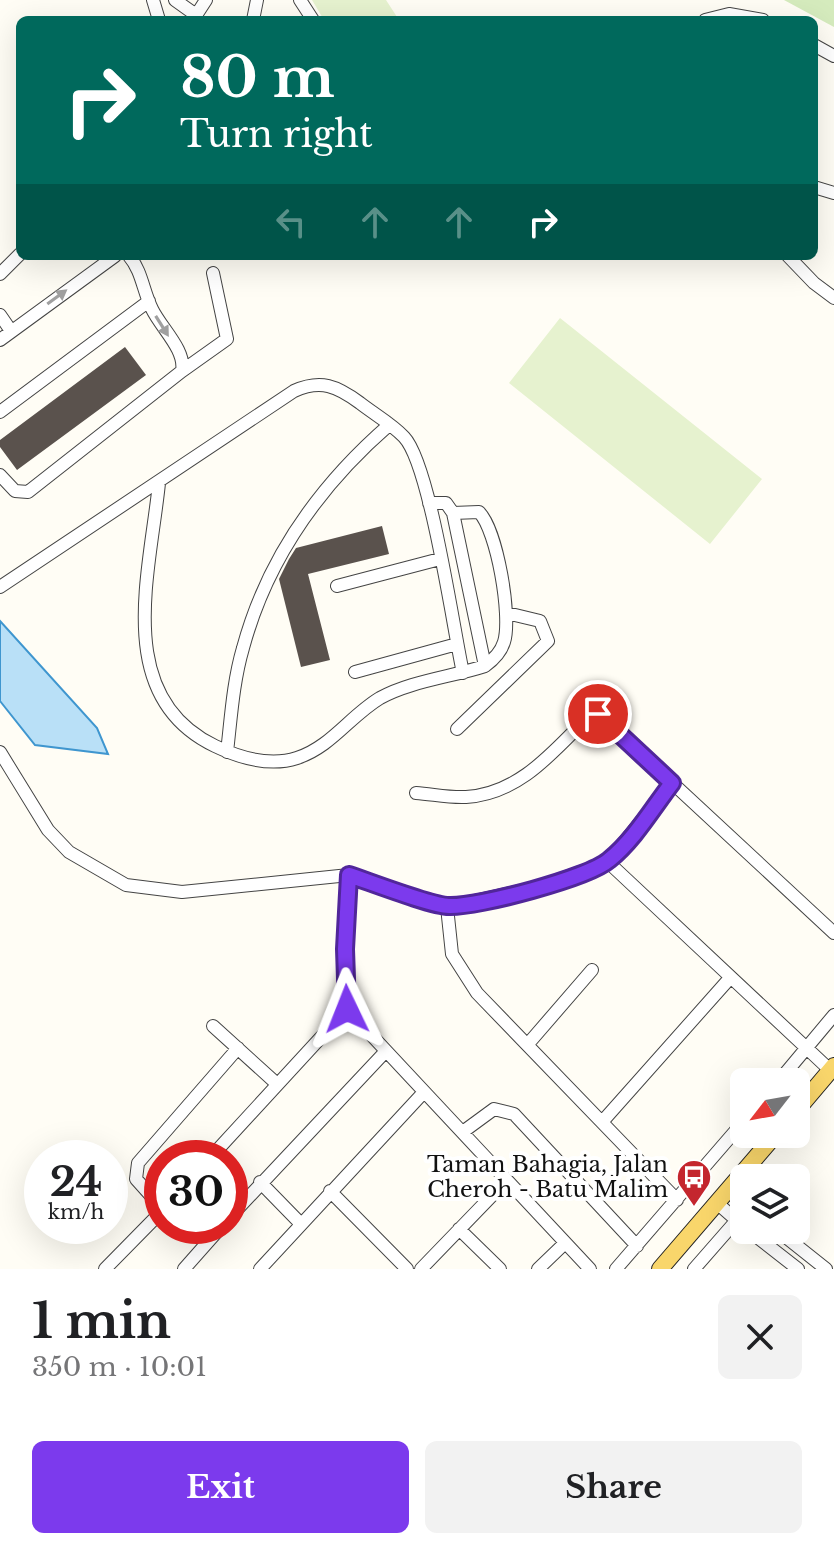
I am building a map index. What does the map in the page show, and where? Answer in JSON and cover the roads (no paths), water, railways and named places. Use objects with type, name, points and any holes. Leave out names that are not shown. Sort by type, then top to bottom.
[{"type":"main road","points":[[810,1094],[832,1068]]},
{"type":"main road","points":[[662,1268],[764,1148]]},
{"type":"street","points":[[175,0],[192,16]]},
{"type":"street","points":[[0,274],[16,258]]},
{"type":"street","points":[[0,340],[109,260]]},
{"type":"street","points":[[132,260],[139,269],[149,301],[182,358],[182,371]]},
{"type":"street","points":[[792,260],[834,298]]},
{"type":"street","points":[[0,475],[15,491],[28,492],[227,339],[213,273]]},
{"type":"street","points":[[0,412],[149,301]]},
{"type":"street","points":[[0,315],[11,331]]},
{"type":"street","points":[[0,587],[294,391],[317,382],[351,396],[405,437],[415,455],[429,503],[463,673]]},
{"type":"street","points":[[227,752],[242,651],[257,604],[299,522],[323,490],[389,425]]},
{"type":"street","points":[[159,483],[144,620],[146,661],[159,694],[178,722],[199,739],[247,759],[280,762],[298,758],[349,726],[361,712],[385,696],[485,666],[505,641],[507,613],[490,526],[479,512],[453,513]]},
{"type":"street","points":[[429,503],[446,503],[453,513],[485,666]]},
{"type":"street","points":[[337,586],[440,559]]},
{"type":"street","points":[[457,729],[548,641],[540,621],[507,613]]},
{"type":"street","points":[[355,672],[457,644]]},
{"type":"street","points":[[416,793],[464,797],[505,787],[536,768],[594,714],[602,717],[834,933]]},
{"type":"street","points":[[0,752],[48,830],[93,868],[126,885],[182,892],[349,875],[447,907],[538,887],[608,862],[672,783]]},
{"type":"street","points":[[608,862],[806,1049],[832,1068]]},
{"type":"street","points":[[349,875],[345,949],[347,1009],[590,1269]]},
{"type":"street","points":[[447,907],[452,954],[467,980],[677,1200]]},
{"type":"street","points":[[528,1044],[592,970]]},
{"type":"street","points":[[602,1122],[730,978]]},
{"type":"street","points":[[226,1140],[347,1009]]},
{"type":"street","points":[[790,1068],[834,1015]]},
{"type":"street","points":[[213,1026],[277,1084]]},
{"type":"street","points":[[158,1140],[238,1048]]},
{"type":"street","points":[[248,1196],[386,1051]]},
{"type":"street","points":[[260,1269],[424,1092]]},
{"type":"street","points":[[464,1131],[494,1109],[514,1114],[637,1246]]},
{"type":"street","points":[[616,1269],[730,1138]]},
{"type":"street","points":[[144,1156],[138,1163],[136,1179],[144,1189]]},
{"type":"street","points":[[421,1269],[507,1180]]},
{"type":"street","points":[[260,1182],[300,1223]]},
{"type":"street","points":[[330,1191],[407,1269]]},
{"type":"street","points":[[722,1197],[730,1200]]},
{"type":"street","points":[[722,1197],[730,1208]]},
{"type":"street","points":[[105,1269],[144,1229]]},
{"type":"street","points":[[459,1229],[500,1269]]},
{"type":"street","points":[[694,1269],[730,1237]]},
{"type":"street","points":[[184,1269],[206,1244]]},
{"type":"street","points":[[538,1269],[564,1244]]},
{"type":"street","points":[[766,1244],[798,1269]]},
{"type":"street","points":[[795,1244],[826,1269]]},
{"type":"water","points":[[0,621],[97,728],[108,754],[35,745],[0,701]]},
{"type":"place","name":"Taman Bahagia, Jalan Cheroh - Batu Malim","points":[[694,1208]]}]
